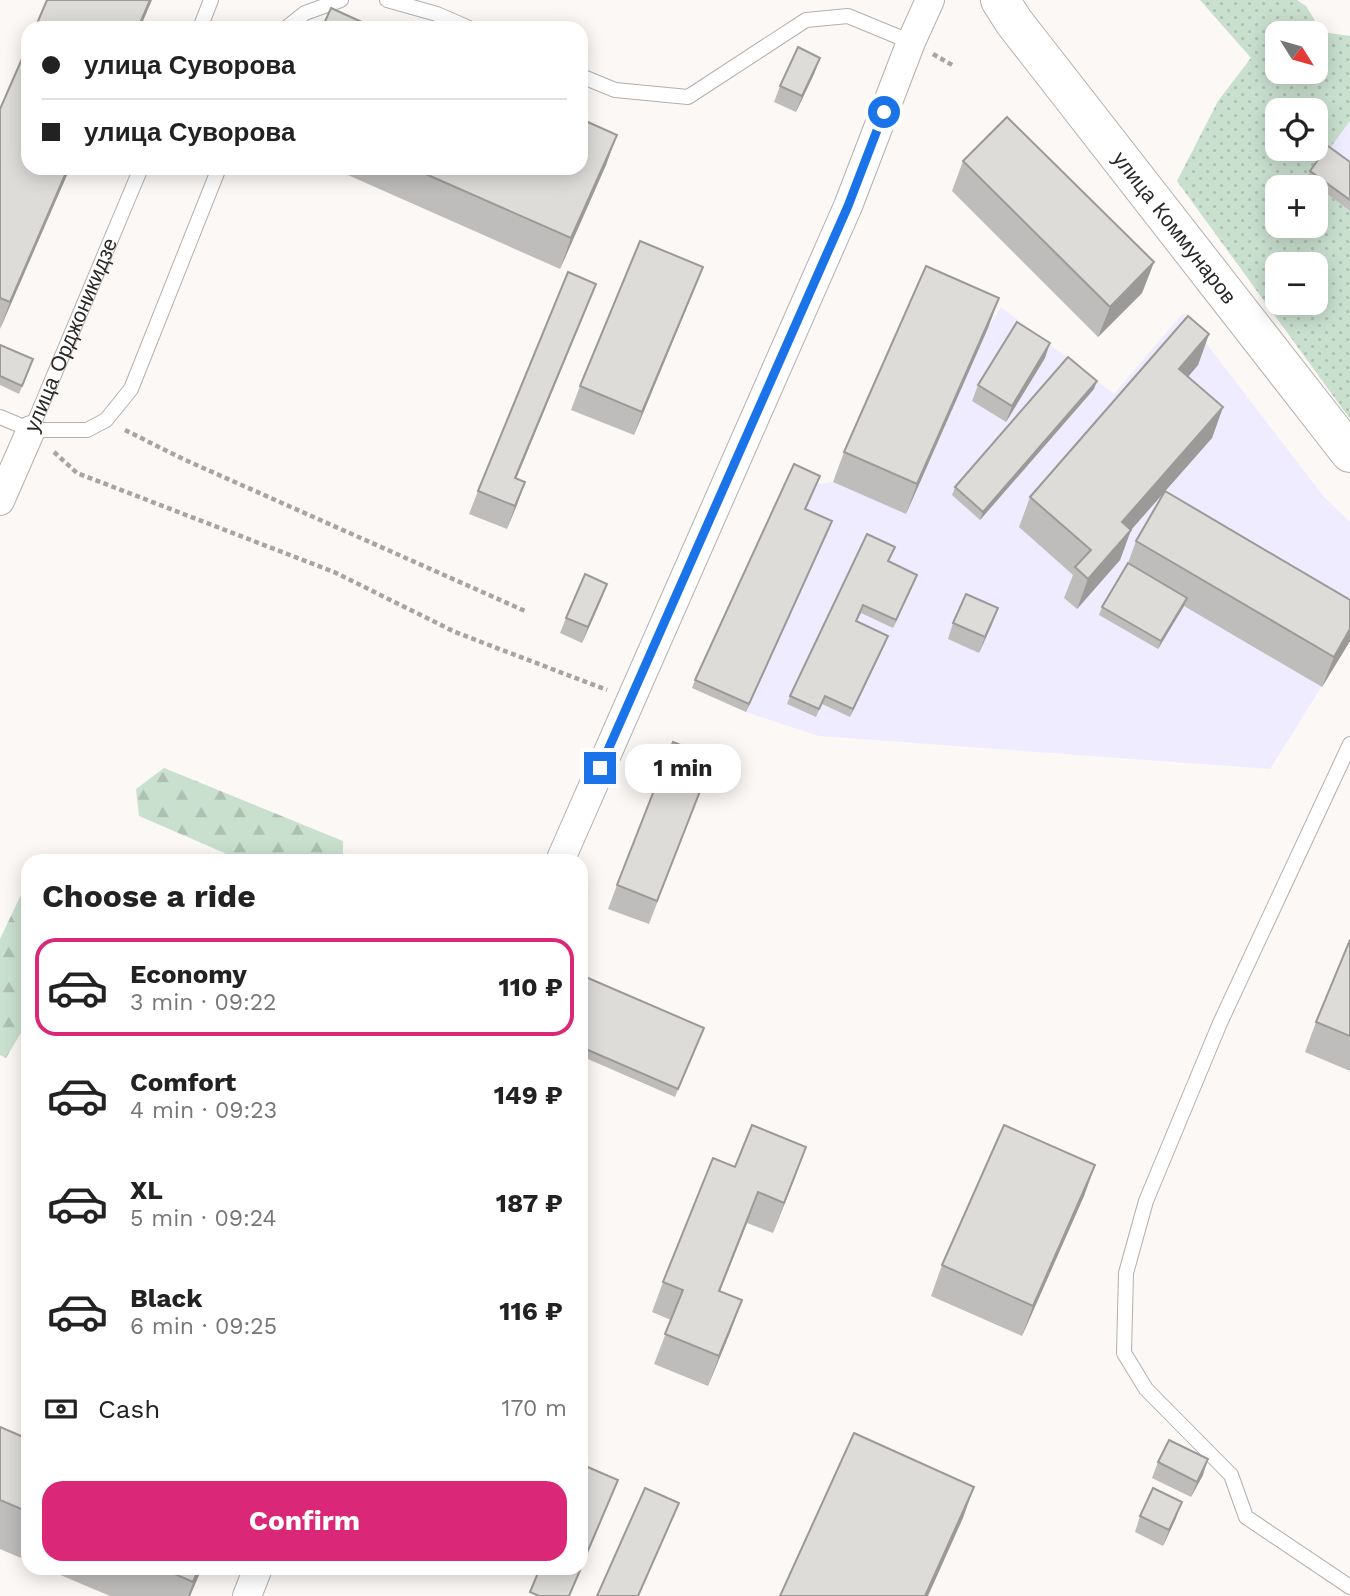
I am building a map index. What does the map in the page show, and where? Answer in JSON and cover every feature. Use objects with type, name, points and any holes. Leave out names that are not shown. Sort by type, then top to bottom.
[{"type":"main road","name":"улица Коммунаров","points":[[1000,0],[1014,22],[1350,453]]},
{"type":"street","points":[[563,854],[848,206],[911,41],[930,0]]},
{"type":"street","name":"улица Орджоникидзе","points":[[0,501],[31,430]]},
{"type":"street","points":[[247,1596],[255,1575]]},
{"type":"lane","points":[[203,21],[211,0]]},
{"type":"lane","points":[[295,21],[305,13],[341,0]]},
{"type":"lane","points":[[387,0],[453,21]]},
{"type":"lane","points":[[588,79],[615,90],[688,97],[806,20],[848,16],[911,41]]},
{"type":"lane","name":"улица Орджоникидзе","points":[[31,430],[138,175]]},
{"type":"lane","points":[[0,417],[31,430],[87,430],[106,420],[131,389],[216,175]]},
{"type":"lane","points":[[1350,744],[1220,1023],[1146,1201],[1126,1273],[1124,1353],[1146,1389],[1231,1475],[1246,1517],[1350,1587]]},
{"type":"path","points":[[106,420],[183,459],[525,611]]},
{"type":"path","points":[[31,430],[77,473],[334,572],[455,632],[631,699]]},
{"type":"shaded area","points":[[1350,121],[1350,211],[1328,195],[1328,175],[1310,175],[1320,161],[1328,161],[1328,151]]},
{"type":"shaded area","points":[[1001,307],[1114,394],[1183,313],[1324,497],[1350,522],[1350,641],[1270,769],[819,736],[746,712],[692,688],[791,472],[818,484],[833,482],[906,514],[988,328]]},
{"type":"green space","points":[[1200,0],[1297,0],[1306,6],[1315,21],[1265,21],[1265,84],[1328,84],[1328,33],[1350,36],[1350,121],[1328,151],[1328,98],[1265,98],[1265,161],[1320,161],[1310,175],[1265,175],[1265,238],[1328,238],[1328,195],[1350,211],[1350,419],[1274,315],[1328,315],[1328,252],[1265,252],[1265,302],[1177,181],[1218,101],[1251,58]]},
{"type":"green space","points":[[164,768],[343,841],[343,854],[227,854],[139,816],[136,789]]},
{"type":"green space","points":[[21,895],[21,1033],[6,1058],[0,1055],[0,939]]},
{"type":"building","points":[[47,0],[150,0],[141,21],[38,21]]},
{"type":"building","points":[[331,8],[360,21],[325,21]]},
{"type":"building","points":[[798,47],[820,58],[802,96],[780,86]]},
{"type":"building","points":[[21,61],[21,175],[65,175],[10,302],[0,298],[0,109]]},
{"type":"building","points":[[1007,117],[1154,262],[1110,307],[963,161]]},
{"type":"building","points":[[588,122],[617,135],[571,238],[428,175],[588,175]]},
{"type":"building","points":[[1328,146],[1350,162],[1350,200],[1328,184],[1328,175],[1316,175],[1310,171],[1317,161],[1328,161]]},
{"type":"building","points":[[640,241],[703,267],[642,412],[580,386]]},
{"type":"building","points":[[926,266],[999,298],[917,484],[844,452]]},
{"type":"building","points":[[568,272],[596,284],[515,478],[525,482],[515,506],[478,491]]},
{"type":"building","points":[[1188,316],[1209,334],[1179,369],[1223,407],[1122,522],[1131,530],[1088,579],[1075,567],[1091,550],[1030,497]]},
{"type":"building","points":[[1017,322],[1050,343],[1012,406],[978,385]]},
{"type":"building","points":[[0,345],[33,359],[22,386],[0,376]]},
{"type":"building","points":[[1068,357],[1097,381],[983,512],[955,487]]},
{"type":"building","points":[[794,464],[820,476],[805,509],[832,521],[749,704],[695,680]]},
{"type":"building","points":[[1165,491],[1350,600],[1350,629],[1334,657],[1136,541]]},
{"type":"building","points":[[867,534],[895,547],[888,561],[917,575],[896,620],[863,605],[856,621],[888,636],[853,709],[825,696],[819,709],[790,696]]},
{"type":"building","points":[[1128,563],[1187,598],[1161,641],[1102,607]]},
{"type":"building","points":[[585,574],[607,584],[588,627],[566,618]]},
{"type":"building","points":[[966,594],[998,608],[985,637],[953,623]]},
{"type":"building","points":[[673,742],[713,758],[657,901],[617,885]]},
{"type":"building","points":[[1350,940],[1350,1036],[1316,1022]]},
{"type":"building","points":[[588,978],[704,1028],[678,1089],[588,1050]]},
{"type":"building","points":[[752,1125],[806,1147],[784,1203],[758,1192],[719,1291],[742,1300],[719,1356],[665,1334],[683,1290],[663,1282],[713,1158],[735,1167]]},
{"type":"building","points":[[1004,1125],[1095,1165],[1033,1306],[942,1265]]},
{"type":"building","points":[[0,1427],[21,1436],[21,1509],[0,1500]]},
{"type":"building","points":[[854,1433],[974,1487],[925,1596],[780,1596]]},
{"type":"building","points":[[1169,1440],[1208,1459],[1197,1482],[1158,1462]]},
{"type":"building","points":[[588,1467],[618,1480],[588,1551]]},
{"type":"building","points":[[645,1488],[679,1503],[638,1596],[597,1596]]},
{"type":"building","points":[[1153,1488],[1182,1502],[1169,1530],[1140,1516]]},
{"type":"building","points":[[177,1575],[196,1575],[193,1582]]},
{"type":"building","points":[[537,1575],[578,1575],[569,1596],[539,1596],[530,1592]]},
{"type":"route","points":[[600,768],[848,206],[884,112]]}]
